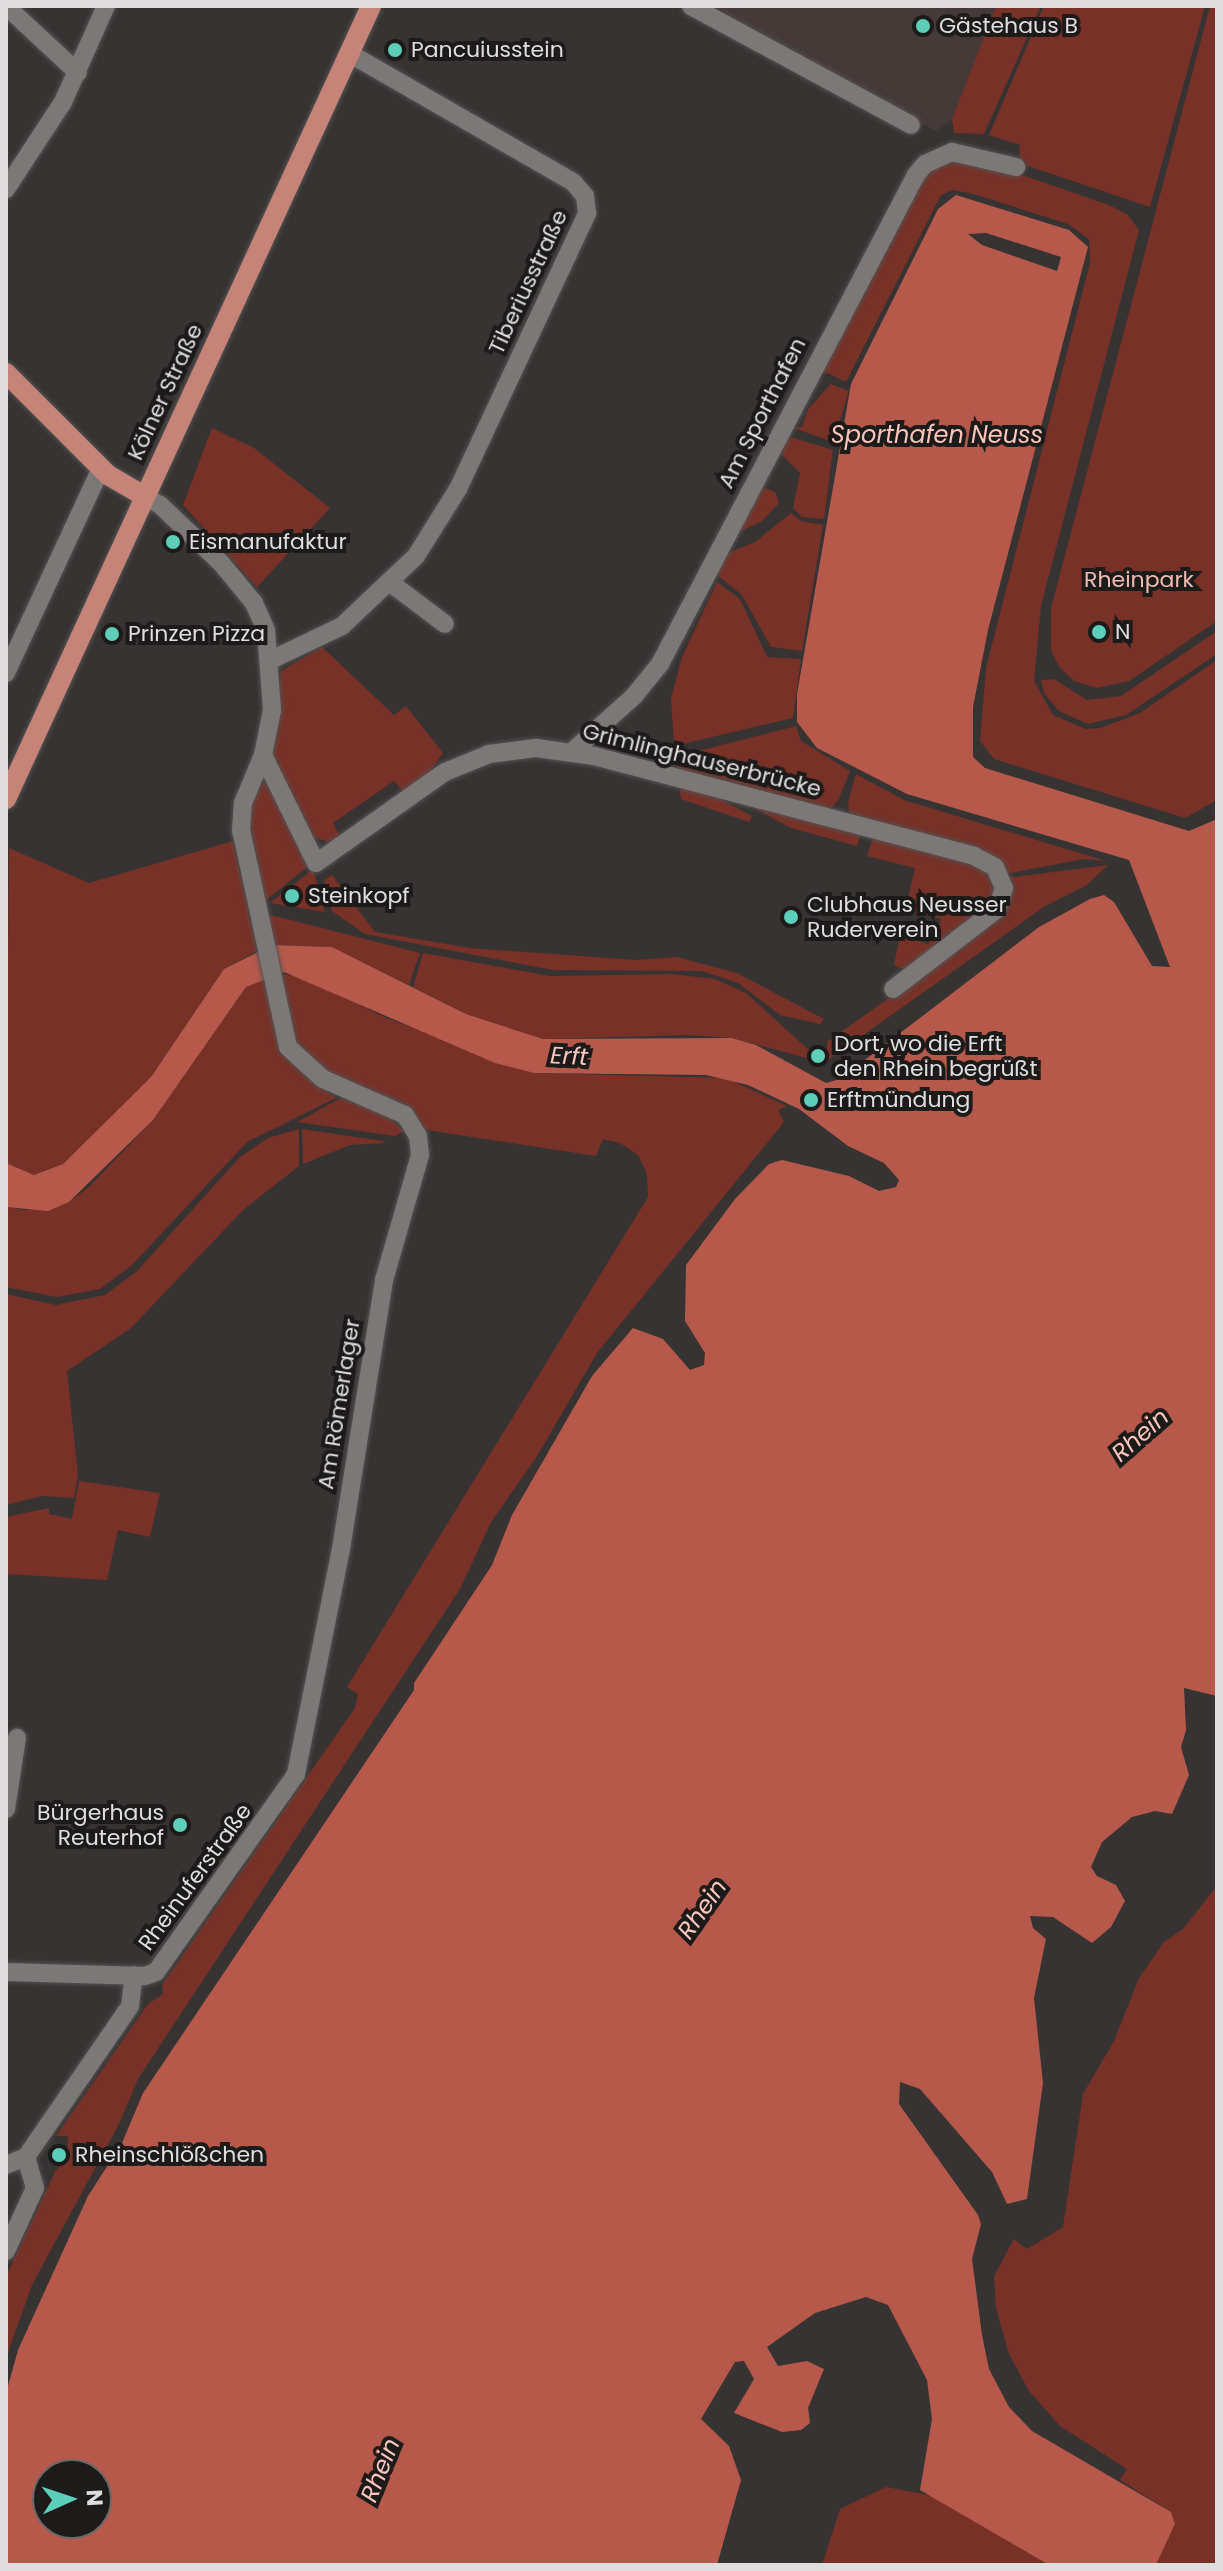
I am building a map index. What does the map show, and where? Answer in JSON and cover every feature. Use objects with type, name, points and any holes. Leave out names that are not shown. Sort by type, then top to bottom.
[{"type":"main road","name":"Kölner Straße","points":[[6,799],[371,6]]},
{"type":"main road","points":[[6,373],[101,468],[144,496]]},
{"type":"street","points":[[6,6],[78,73]]},
{"type":"street","points":[[6,189],[78,73],[106,6]]},
{"type":"street","points":[[691,6],[911,125]]},
{"type":"street","name":"Tiberiusstraße","points":[[271,660],[342,626],[392,584],[432,534],[458,489],[587,204],[573,182],[349,53]]},
{"type":"street","name":"Am Sporthafen","points":[[573,751],[634,696],[660,664],[916,175],[925,164],[952,152],[1016,167]]},
{"type":"street","points":[[6,673],[101,468]]},
{"type":"street","points":[[144,496],[204,545],[254,603],[271,660],[272,710],[263,755]]},
{"type":"street","points":[[392,584],[445,624]]},
{"type":"street","name":"Grimlinghauserbrücke","points":[[263,755],[316,863],[421,787],[467,762],[513,750],[573,751],[974,856],[995,867],[1004,888],[997,909],[893,989]]},
{"type":"street","name":"Am Römerlager","points":[[263,755],[240,817],[278,1011],[297,1060],[323,1079],[400,1111],[415,1129],[420,1148],[384,1280],[318,1671]]},
{"type":"street","name":"Rheinuferstraße","points":[[26,2157],[130,2006],[134,1975],[160,1969],[294,1778],[318,1671]]},
{"type":"street","points":[[6,1809],[17,1738]]},
{"type":"street","points":[[6,1972],[134,1975]]},
{"type":"street","points":[[6,2165],[26,2157],[35,2188],[6,2251]]},
{"type":"shaded area","points":[[715,6],[996,6],[952,119],[936,131]]},
{"type":"green space","points":[[996,6],[1041,6],[984,134],[954,133],[952,119]]},
{"type":"green space","points":[[1044,6],[1205,6],[1150,207],[1019,163],[1020,145],[989,135]]},
{"type":"green space","name":"Rheinpark","points":[[1210,6],[1217,6],[1217,621],[1129,681],[1097,688],[1074,681],[1060,668],[1051,651],[1051,608]]},
{"type":"green space","points":[[950,158],[1016,173],[1109,205],[1127,214],[1139,230],[1041,606],[1034,681],[1053,715],[1086,729],[1100,728],[1140,713],[1217,660],[1217,800],[1185,818],[994,759],[980,741],[986,668],[1090,263],[1089,239],[1068,224],[974,194],[953,190],[941,195],[846,382],[819,369],[925,172]]},
{"type":"green space","points":[[831,384],[849,391],[833,442],[791,427],[802,427],[808,409]]},
{"type":"green space","points":[[212,428],[254,448],[330,508],[257,587],[183,505]]},
{"type":"green space","points":[[787,436],[833,450],[824,519],[802,517],[793,508],[800,473],[781,454]]},
{"type":"green space","points":[[765,488],[775,492],[779,503],[762,521],[737,533],[755,492]]},
{"type":"green space","points":[[791,513],[801,521],[823,525],[802,651],[771,647],[742,595],[717,575],[728,553],[755,542]]},
{"type":"green space","points":[[717,582],[740,599],[767,657],[801,659],[793,718],[674,746],[671,698],[682,657]]},
{"type":"green space","points":[[1217,631],[1217,654],[1126,715],[1088,724],[1059,711],[1044,693],[1041,680],[1054,679],[1087,700],[1121,696]]},
{"type":"green space","points":[[322,647],[394,715],[406,706],[443,753],[428,774],[403,791],[394,781],[333,823],[340,836],[330,843],[309,835],[272,753],[281,671]]},
{"type":"green space","points":[[796,726],[801,741],[850,771],[839,799],[826,814],[678,774],[675,757]]},
{"type":"green space","points":[[856,774],[904,800],[1106,861],[1083,859],[1006,874],[850,817],[848,802]]},
{"type":"green space","points":[[268,782],[311,864],[265,901],[248,812],[256,786]]},
{"type":"green space","points":[[679,786],[720,799],[752,816],[749,822],[681,799]]},
{"type":"green space","points":[[746,804],[861,832],[857,846],[791,828]]},
{"type":"green space","points":[[874,835],[958,856],[994,874],[997,902],[910,969],[894,965],[900,935],[928,944],[942,919],[905,911],[915,868],[867,856]]},
{"type":"green space","points":[[233,841],[257,951],[224,969],[151,1077],[63,1164],[34,1175],[6,1163],[9,848],[89,883]]},
{"type":"green space","points":[[1108,865],[1087,885],[1045,906],[824,1063],[828,1041],[961,947],[1007,878]]},
{"type":"green space","points":[[313,869],[325,912],[270,903]]},
{"type":"green space","points":[[332,875],[375,932],[470,948],[636,960],[677,957],[737,973],[824,1019],[820,1024],[780,1015],[738,983],[702,971],[553,970],[365,934],[332,911],[324,880]]},
{"type":"green space","points":[[267,914],[420,953],[409,985],[332,947],[272,945]]},
{"type":"green space","points":[[423,953],[550,976],[673,974],[715,979],[746,993],[810,1051],[807,1058],[732,1038],[687,1035],[543,1039],[466,1014],[413,987]]},
{"type":"green space","points":[[277,973],[305,978],[384,1017],[533,1073],[726,1078],[787,1106],[778,1110],[784,1122],[597,1353],[536,1458],[491,1522],[460,1589],[138,2079],[119,2124],[32,2285],[6,2358],[6,2276],[56,2170],[67,2160],[68,2136],[56,2136],[148,2004],[163,1994],[162,1985],[355,1708],[358,1694],[347,1687],[648,1197],[647,1174],[638,1155],[620,1143],[603,1139],[596,1156],[426,1130],[405,1104],[326,1073],[297,1048]]},
{"type":"green space","points":[[263,979],[285,1056],[336,1098],[247,1142],[132,1265],[100,1289],[57,1297],[6,1287],[6,1207],[25,1210],[69,1202],[89,1187],[153,1120],[246,987]]},
{"type":"green space","points":[[341,1098],[387,1116],[404,1131],[395,1136],[297,1122]]},
{"type":"green space","points":[[299,1129],[299,1166],[243,1210],[131,1328],[67,1371],[78,1475],[74,1498],[42,1496],[6,1505],[6,1294],[56,1305],[105,1295],[137,1271],[240,1157],[268,1138]]},
{"type":"green space","points":[[302,1129],[385,1143],[350,1145],[303,1164]]},
{"type":"green space","points":[[79,1481],[160,1493],[150,1537],[118,1530],[107,1580],[6,1574],[6,1517],[49,1508],[49,1514],[72,1519]]},
{"type":"green space","points":[[1217,1886],[1217,2565],[1156,2565],[1175,2524],[1171,2512],[1120,2480],[1127,2469],[1060,2426],[1029,2391],[1009,2354],[996,2308],[994,2276],[1014,2239],[1027,2249],[1063,2227],[1083,2094],[1114,2041],[1139,1978],[1164,1942],[1183,1929]]},
{"type":"green space","points":[[886,2487],[934,2496],[1049,2565],[822,2565],[840,2509]]},
{"type":"water","points":[[956,195],[1069,230],[1088,247],[988,630],[973,707],[973,757],[985,768],[1189,831],[1217,819],[1217,1696],[1184,1688],[1186,1730],[1181,1747],[1189,1775],[1172,1814],[1155,1811],[1132,1817],[1102,1842],[1091,1867],[1097,1876],[1116,1885],[1125,1901],[1111,1927],[1092,1943],[1053,1917],[1030,1916],[1033,1928],[1046,1939],[1034,1998],[1043,2083],[1027,2199],[1007,2204],[992,2172],[920,2089],[900,2082],[899,2104],[978,2215],[981,2224],[972,2259],[982,2335],[989,2369],[1009,2407],[1032,2431],[1171,2512],[1175,2524],[1156,2565],[1049,2565],[920,2490],[932,2419],[927,2380],[888,2305],[866,2297],[815,2313],[767,2347],[778,2366],[807,2361],[824,2369],[808,2408],[810,2423],[801,2430],[782,2432],[734,2413],[754,2379],[744,2361],[735,2362],[701,2419],[729,2446],[741,2480],[717,2565],[6,2565],[6,2393],[18,2350],[88,2196],[122,2143],[143,2093],[414,1690],[414,1683],[492,1565],[512,1515],[592,1376],[633,1328],[663,1339],[690,1370],[704,1365],[705,1353],[685,1321],[686,1265],[735,1199],[769,1164],[782,1160],[849,1176],[879,1191],[896,1187],[899,1180],[884,1163],[848,1146],[799,1109],[748,1085],[706,1075],[534,1073],[495,1063],[284,972],[246,987],[153,1120],[69,1202],[48,1211],[6,1207],[6,1163],[34,1175],[63,1164],[151,1077],[224,969],[272,945],[332,947],[466,1014],[543,1039],[732,1038],[756,1045],[826,1083],[840,1079],[1039,927],[1090,899],[1104,895],[1114,902],[1152,966],[1170,967],[1129,860],[907,794],[817,748],[797,722],[797,694],[851,384],[938,209]]},
{"type":"pier","points":[[986,233],[1061,257],[1057,271],[982,245],[968,234]]},
{"type":"place","name":"Gästehaus B","points":[[923,26]]},
{"type":"place","name":"Pancuiusstein","points":[[395,50]]},
{"type":"place","name":"Eismanufaktur","points":[[173,542]]},
{"type":"place","name":"N","points":[[1099,632]]},
{"type":"place","name":"Prinzen Pizza","points":[[112,634]]},
{"type":"place","name":"Steinkopf","points":[[292,896]]},
{"type":"place","name":"Clubhaus Neusser Ruderverein","points":[[791,917]]},
{"type":"place","name":"Dort, wo die Erft den Rhein begrüßt","points":[[818,1056]]},
{"type":"place","name":"Erftmündung","points":[[811,1100]]},
{"type":"place","name":"Bürgerhaus Reuterhof","points":[[180,1825]]},
{"type":"place","name":"Rheinschlößchen","points":[[59,2155]]},
{"type":"water label","name":"Sporthafen Neuss","points":[[937,435]]},
{"type":"water label","name":"Erft","points":[[569,1056]]},
{"type":"water label","name":"Rhein","points":[[1140,1435]]},
{"type":"water label","name":"Rhein","points":[[702,1909]]},
{"type":"water label","name":"Rhein","points":[[380,2470]]}]
